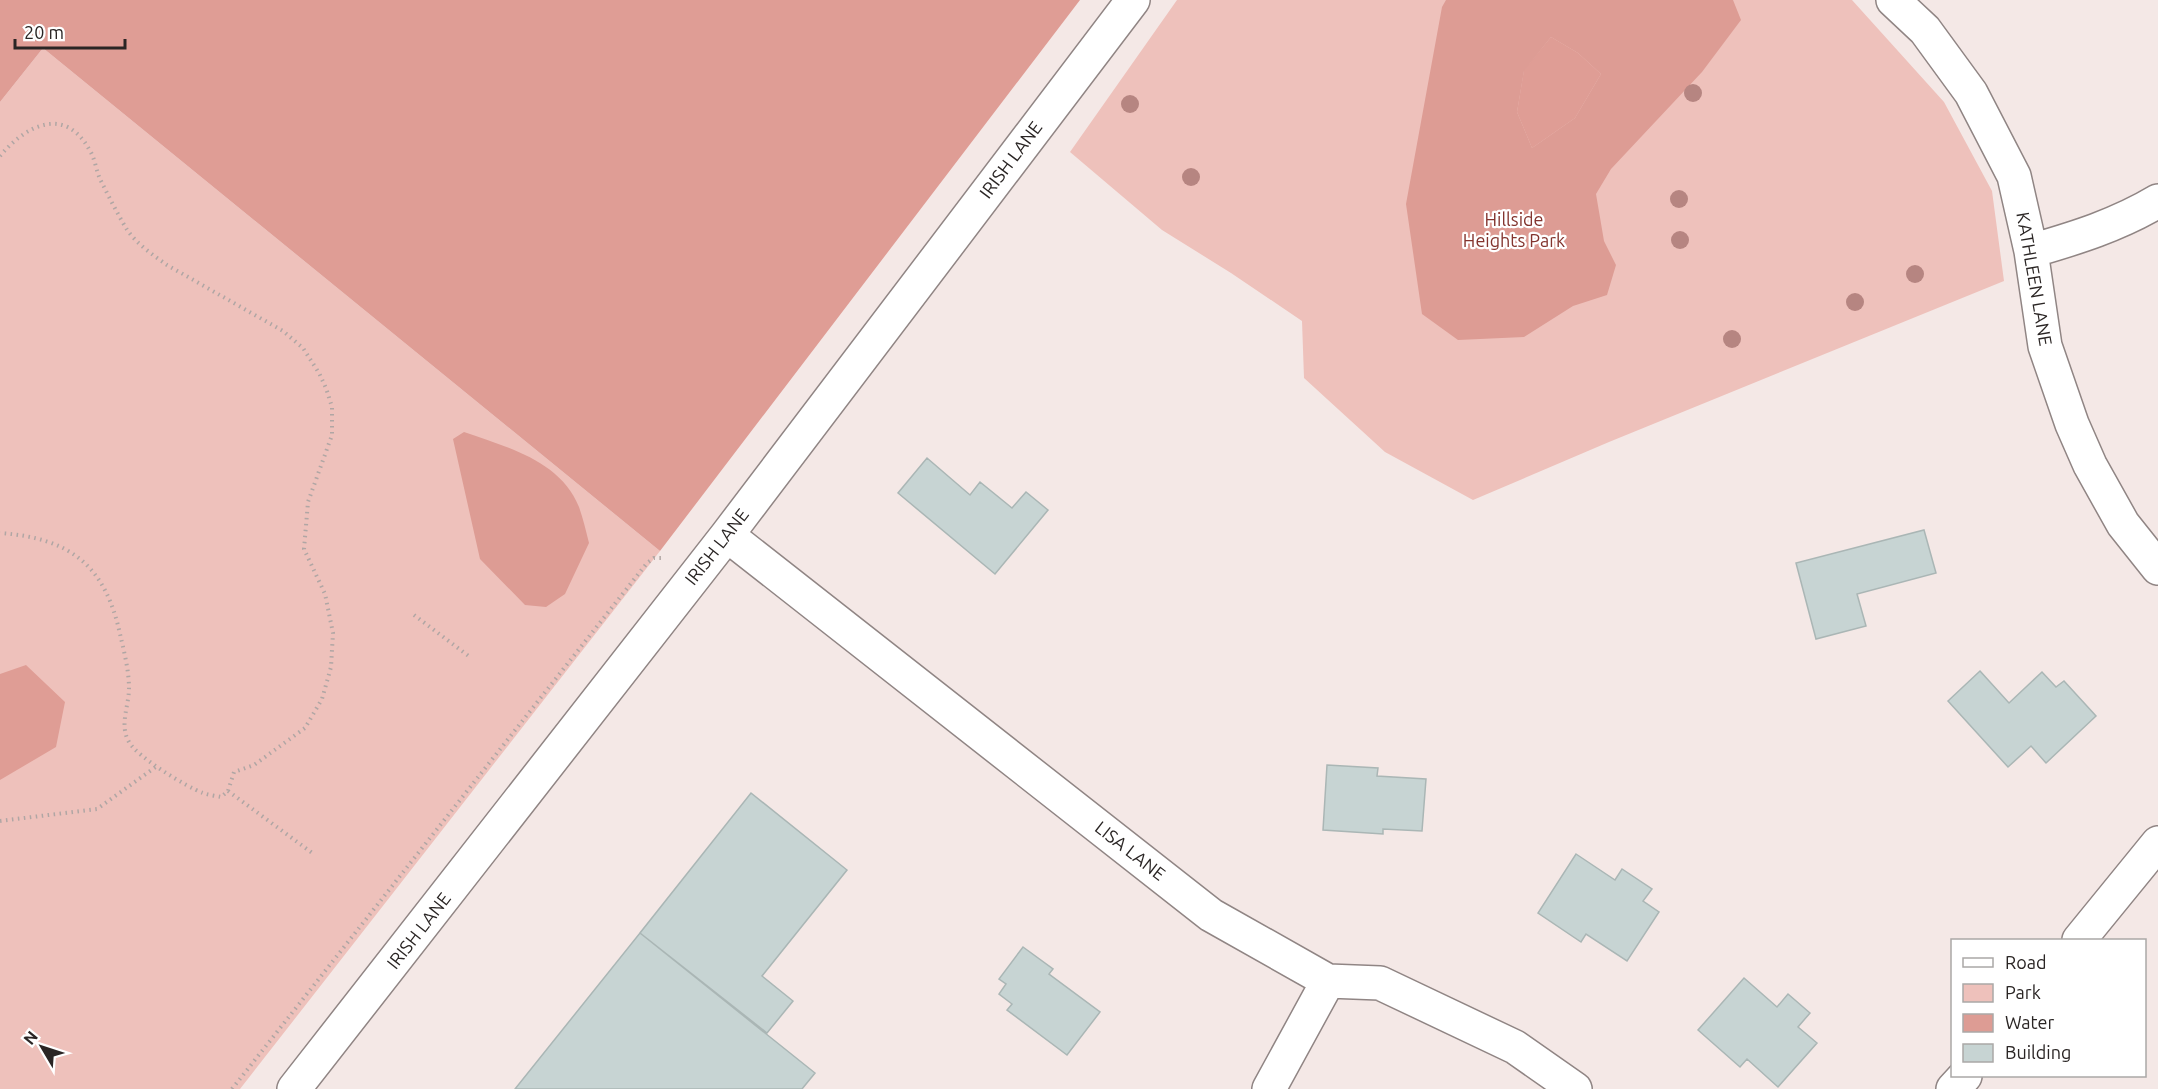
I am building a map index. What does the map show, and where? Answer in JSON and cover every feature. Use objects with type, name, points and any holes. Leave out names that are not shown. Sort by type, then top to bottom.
[{"type":"street","name":"IRISH LANE","points":[[294,1089],[727,535],[1133,0]]},
{"type":"street","name":"KATHLEEN LANE","points":[[1893,0],[1925,30],[1971,93],[2014,176],[2031,251],[2045,346],[2072,424],[2090,465],[2123,524],[2158,568]]},
{"type":"street","points":[[2031,251],[2085,236],[2133,216],[2158,201]]},
{"type":"street","name":"LISA LANE","points":[[727,535],[1211,915],[1328,981],[1380,983],[1515,1047],[1575,1089]]},
{"type":"street","points":[[2080,939],[2158,843]]},
{"type":"street","points":[[1269,1089],[1328,981]]},
{"type":"street","points":[[1953,1089],[1964,1077]]},
{"type":"path","points":[[0,156],[17,137],[34,127],[47,123],[73,131],[89,149],[100,178],[127,230],[137,240],[167,265],[283,331],[303,348],[326,388],[332,407],[332,435],[308,502],[304,549],[325,594],[333,633],[331,667],[322,699],[305,728],[254,765],[234,772],[228,790],[221,797],[204,794],[136,752],[128,741],[124,726],[129,688],[117,619],[106,590],[83,559],[54,543],[25,534],[0,533]]},
{"type":"path","points":[[232,1089],[647,563],[654,558],[663,558],[693,579]]},
{"type":"path","points":[[414,615],[470,657]]},
{"type":"path","points":[[0,821],[97,809],[157,766]]},
{"type":"path","points":[[228,790],[315,855]]},
{"type":"green space","name":"Hillside Heights Park","points":[[1177,0],[1852,0],[1944,102],[1992,191],[2004,281],[1473,500],[1385,452],[1304,378],[1302,321],[1162,230],[1070,152]]},
{"type":"green space","points":[[43,48],[660,551],[240,1089],[0,1089],[0,102]]},
{"type":"shaded area","points":[[0,0],[1080,0],[660,551],[43,48],[0,102]]},
{"type":"shaded area","points":[[1551,37],[1578,53],[1601,74],[1575,118],[1532,148],[1517,112],[1524,70]]},
{"type":"shaded area","points":[[26,665],[65,702],[56,747],[0,780],[0,674]]},
{"type":"water","points":[[1446,0],[1733,0],[1741,20],[1702,72],[1611,169],[1596,194],[1604,241],[1616,265],[1607,295],[1573,306],[1524,337],[1458,340],[1422,314],[1406,204],[1442,7]],"holes":[[[1551,37],[1578,53],[1601,74],[1575,118],[1532,148],[1517,112],[1524,71]]]},
{"type":"water","points":[[464,432],[514,450],[545,467],[559,478],[579,507],[589,543],[565,594],[546,607],[525,605],[480,559],[453,439]]},
{"type":"building","points":[[927,458],[970,495],[980,482],[1012,508],[1026,492],[1048,510],[995,574],[898,493]]},
{"type":"building","points":[[1924,530],[1936,573],[1857,594],[1866,626],[1816,639],[1796,563]]},
{"type":"building","points":[[1980,671],[2009,703],[2042,672],[2056,687],[2064,681],[2096,716],[2046,763],[2031,746],[2008,767],[1948,701]]},
{"type":"building","points":[[1327,765],[1378,768],[1377,776],[1426,779],[1422,831],[1383,829],[1383,834],[1323,830]]},
{"type":"building","points":[[751,793],[847,870],[762,976],[793,1001],[767,1033],[640,933]]},
{"type":"building","points":[[1576,854],[1615,880],[1622,869],[1652,889],[1643,901],[1659,912],[1627,961],[1586,934],[1581,942],[1538,913]]},
{"type":"building","points":[[640,933],[815,1073],[802,1089],[515,1089]]},
{"type":"building","points":[[1023,947],[1053,969],[1049,974],[1100,1012],[1067,1055],[1007,1010],[1012,1004],[999,994],[1006,984],[999,979]]},
{"type":"building","points":[[1744,978],[1777,1007],[1788,994],[1810,1013],[1798,1027],[1817,1043],[1778,1087],[1747,1059],[1740,1067],[1698,1030]]}]
